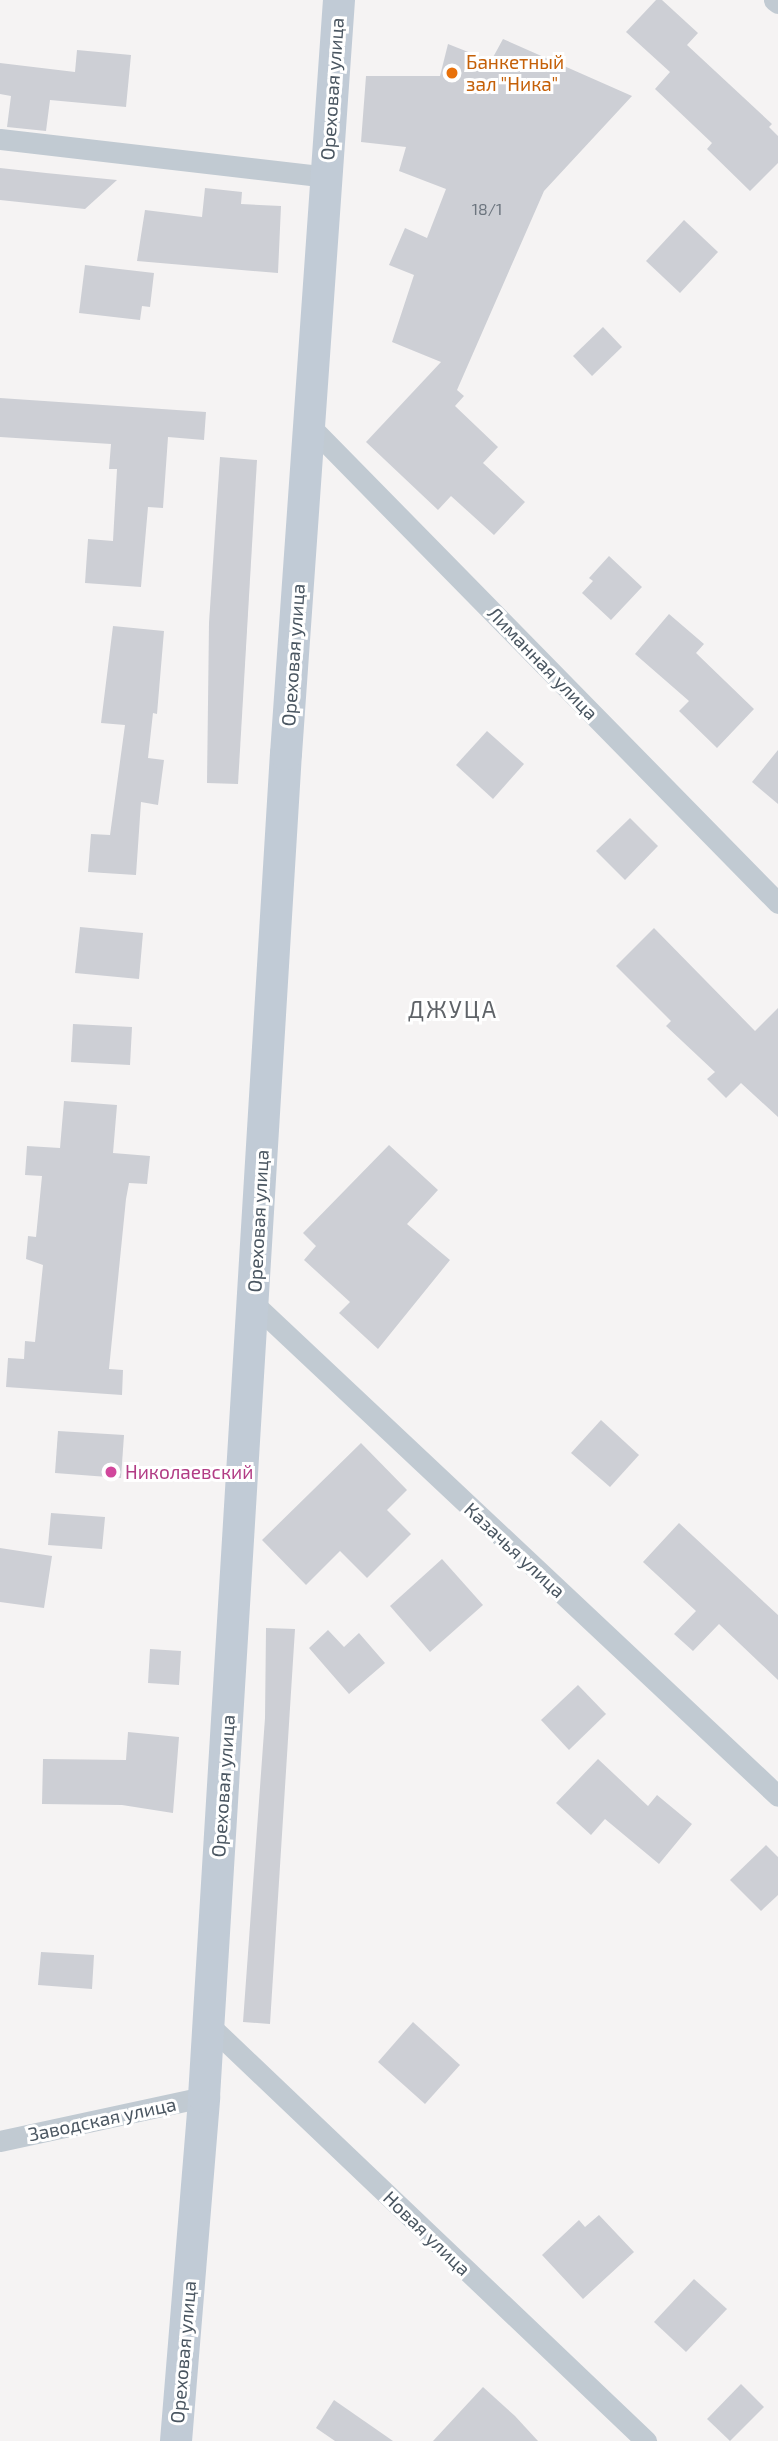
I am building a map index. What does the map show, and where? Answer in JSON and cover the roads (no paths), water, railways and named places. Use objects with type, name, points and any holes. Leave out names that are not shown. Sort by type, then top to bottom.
[{"type":"main road","name":"Ореховая улица","points":[[176,2441],[204,2097],[308,424],[339,0]]},
{"type":"street","points":[[0,139],[326,177]]},
{"type":"street","name":"Лиманная улица","points":[[308,424],[778,903]]},
{"type":"street","name":"Казачья улица","points":[[253,1303],[778,1796]]},
{"type":"street","name":"Новая улица","points":[[208,2024],[646,2441]]},
{"type":"street","name":"Заводская улица","points":[[0,2141],[204,2097]]},
{"type":"place","name":"Банкетный зал \"Ника\"","points":[[452,73]]},
{"type":"place","name":"Николаевский","points":[[111,1472]]},
{"type":"district","name":"ДЖУЦА","points":[[453,1009]]}]
